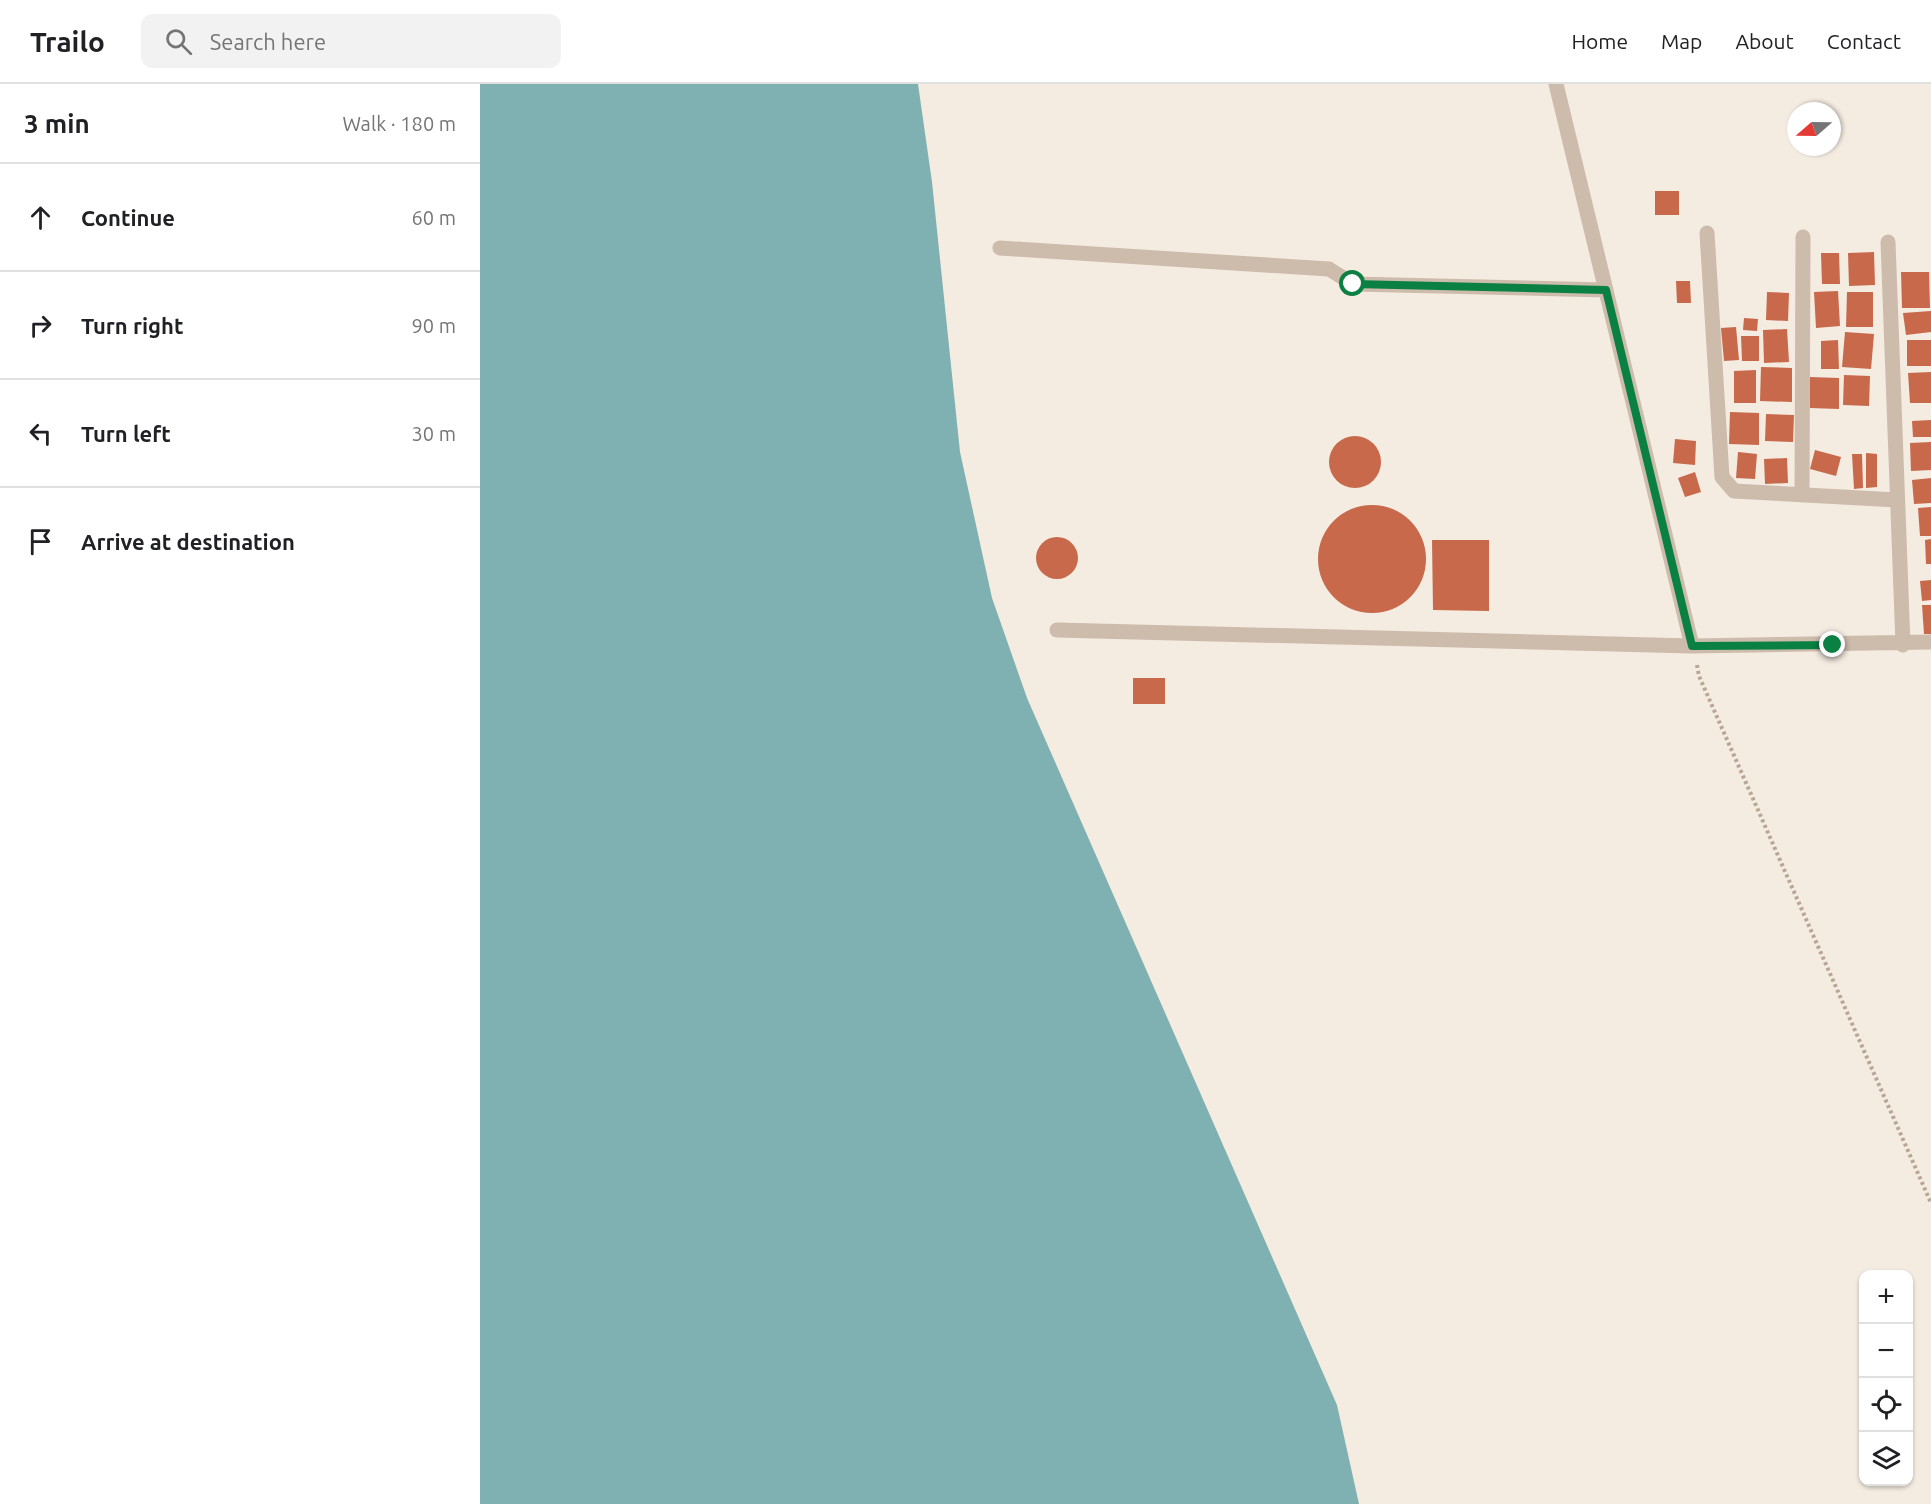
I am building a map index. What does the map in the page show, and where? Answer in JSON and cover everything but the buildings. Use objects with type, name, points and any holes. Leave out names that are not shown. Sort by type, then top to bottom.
[{"type":"street","points":[[1556,84],[1692,646]]},
{"type":"street","points":[[1707,233],[1722,477],[1734,491],[1897,500]]},
{"type":"street","points":[[1802,495],[1803,237]]},
{"type":"street","points":[[1888,242],[1903,645]]},
{"type":"street","points":[[1000,248],[1321,268],[1329,269],[1353,284],[1606,290]]},
{"type":"street","points":[[1057,630],[1692,646],[1903,645],[1931,642]]},
{"type":"path","points":[[1692,646],[1699,676],[1931,1203]]},
{"type":"water","points":[[480,84],[918,84],[932,182],[960,452],[992,598],[1027,698],[1337,1405],[1359,1504],[480,1504]]},
{"type":"route","points":[[1353,284],[1606,290],[1692,646],[1833,645]]}]
